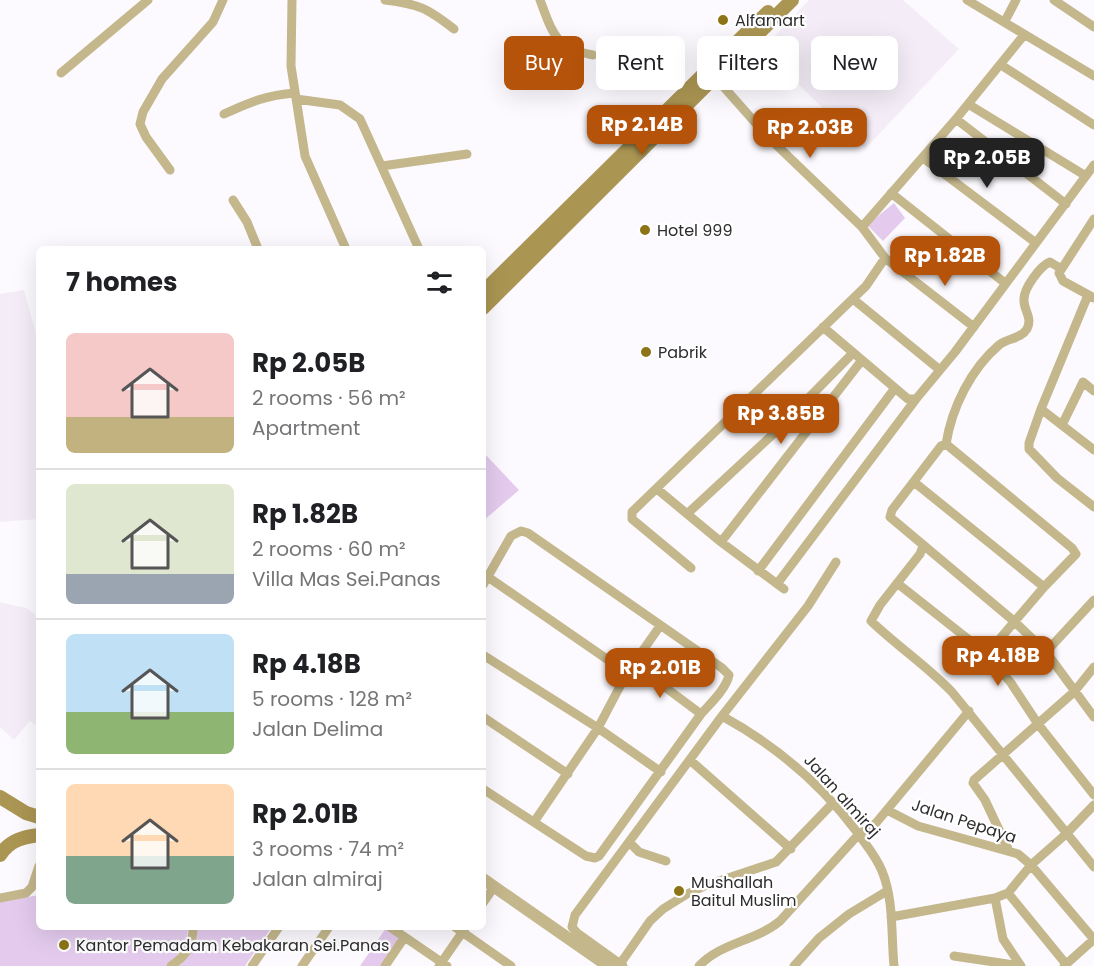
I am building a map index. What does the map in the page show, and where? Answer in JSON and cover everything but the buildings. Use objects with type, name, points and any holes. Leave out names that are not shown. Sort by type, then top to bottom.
[{"type":"main road","points":[[486,289],[779,0]]},
{"type":"main road","points":[[755,36],[792,0]]},
{"type":"main road","points":[[486,305],[700,90]]},
{"type":"main road","points":[[0,797],[26,813],[36,816]]},
{"type":"main road","points":[[0,855],[10,843],[20,838],[36,835]]},
{"type":"street","points":[[61,73],[148,0]]},
{"type":"street","points":[[170,170],[146,137],[140,124],[143,112],[162,79],[213,22],[223,0]]},
{"type":"street","points":[[292,0],[291,66],[305,156],[345,246]]},
{"type":"street","points":[[385,0],[407,2],[426,8],[454,28]]},
{"type":"street","points":[[540,0],[558,40],[566,47],[593,55]]},
{"type":"street","points":[[967,0],[1094,76]]},
{"type":"street","points":[[1005,21],[1016,0]]},
{"type":"street","points":[[1054,0],[1094,27]]},
{"type":"street","points":[[862,227],[956,119],[1024,35]]},
{"type":"street","points":[[1001,65],[1094,125]]},
{"type":"street","points":[[726,90],[768,137],[862,227],[885,258],[974,327]]},
{"type":"street","points":[[225,114],[264,97],[295,96],[340,105],[360,119],[418,246]]},
{"type":"street","points":[[968,104],[1086,176]]},
{"type":"street","points":[[956,119],[1066,204]]},
{"type":"street","points":[[382,166],[467,154]]},
{"type":"street","points":[[923,158],[1036,243]]},
{"type":"street","points":[[657,489],[721,542],[781,587],[916,399],[974,327],[1094,165]]},
{"type":"street","points":[[891,193],[1005,283]]},
{"type":"street","points":[[233,200],[248,222],[257,246]]},
{"type":"street","points":[[1094,219],[1060,268],[1059,273],[1063,281],[1091,297],[1041,409],[1029,443],[1029,449],[1057,478],[1094,507]]},
{"type":"street","points":[[691,568],[631,517],[632,512],[866,286],[885,258]]},
{"type":"street","points":[[946,444],[953,417],[974,370],[1001,343],[1019,337],[1026,331],[1030,320],[1023,300],[1026,290],[1046,264],[1050,262],[1060,268]]},
{"type":"street","points":[[853,298],[940,370]]},
{"type":"street","points":[[823,327],[908,399],[916,399]]},
{"type":"street","points":[[687,514],[769,438],[853,353]]},
{"type":"street","points":[[721,542],[862,360]]},
{"type":"street","points":[[1062,426],[1083,382],[1094,391]]},
{"type":"street","points":[[758,571],[896,388]]},
{"type":"street","points":[[1041,409],[1094,450]]},
{"type":"street","points":[[946,444],[941,446],[892,510],[890,517],[1015,622],[1046,652],[1094,717]]},
{"type":"street","points":[[946,444],[1072,548],[1076,554],[1044,587],[987,654]]},
{"type":"street","points":[[914,482],[1044,587]]},
{"type":"street","points":[[486,579],[511,536],[521,531],[528,533],[729,675],[728,680],[661,772],[599,856],[595,858],[586,856],[486,791]]},
{"type":"street","points":[[923,546],[920,554],[871,621],[937,676],[969,711],[1094,867]]},
{"type":"street","points":[[613,964],[577,933],[572,927],[573,921],[722,716],[808,606],[836,562]]},
{"type":"street","points":[[486,582],[627,673]]},
{"type":"street","points":[[897,583],[987,654],[1094,795]]},
{"type":"street","points":[[1046,652],[1094,600]]},
{"type":"street","points":[[534,822],[597,728],[627,673],[660,626]]},
{"type":"street","points":[[486,657],[661,772]]},
{"type":"street","points":[[634,664],[702,714]]},
{"type":"street","points":[[1010,851],[974,783],[976,777],[1074,692],[1094,667]]},
{"type":"street","points":[[886,810],[969,711]]},
{"type":"street","name":"Jalan almiraj","points":[[722,716],[741,726],[790,760],[870,848],[882,871],[887,891],[894,966]]},
{"type":"street","points":[[486,719],[567,774]]},
{"type":"street","points":[[690,760],[791,849]]},
{"type":"street","points":[[613,964],[663,909],[707,885],[776,862],[832,804]]},
{"type":"street","points":[[891,917],[995,898],[1008,893],[1031,865],[1094,805]]},
{"type":"street","name":"Jalan Pepaya","points":[[699,966],[718,952],[767,932],[780,921],[858,835],[876,823],[886,810],[918,826],[1018,854],[1031,865],[1092,937],[1092,941],[1065,965]]},
{"type":"street","points":[[629,842],[639,852],[666,861]]},
{"type":"street","points":[[0,898],[26,893],[32,887],[36,875]]},
{"type":"street","points":[[486,881],[613,964]]},
{"type":"street","points":[[486,899],[494,887]]},
{"type":"street","points":[[799,964],[819,938],[849,914],[887,891]]},
{"type":"street","points":[[1008,893],[1065,965]]},
{"type":"street","points":[[995,898],[1003,939],[1021,966]]},
{"type":"street","points":[[171,966],[187,953],[193,941],[193,930]]},
{"type":"street","points":[[252,966],[277,930]]},
{"type":"street","points":[[302,966],[327,930]]},
{"type":"street","points":[[394,930],[443,965],[460,930]]},
{"type":"street","points":[[462,930],[511,966]]},
{"type":"street","points":[[385,966],[404,938]]},
{"type":"street","points":[[954,956],[1021,966]]},
{"type":"shaded area","points":[[809,0],[903,0],[959,49],[865,149],[799,85],[799,36],[774,36]]},
{"type":"shaded area","points":[[894,203],[905,218],[883,241],[867,225]]},
{"type":"shaded area","points":[[24,290],[36,333],[36,519],[0,522],[0,294]]},
{"type":"shaded area","points":[[486,455],[519,490],[486,518]]},
{"type":"shaded area","points":[[0,602],[26,608],[36,615],[36,726],[30,721],[14,740],[0,727]]},
{"type":"shaded area","points":[[36,896],[36,930],[188,930],[187,940],[180,954],[166,966],[0,966],[0,902]]},
{"type":"shaded area","points":[[197,930],[270,930],[245,966],[179,966],[196,948]]},
{"type":"shaded area","points":[[385,930],[389,930],[402,939],[383,966],[360,966]]},
{"type":"place","name":"Alfamart","points":[[723,20]]},
{"type":"place","name":"Hotel 999","points":[[645,230]]},
{"type":"place","name":"Pabrik","points":[[646,352]]},
{"type":"place","name":"Mushallah Baitul Muslim","points":[[679,891]]},
{"type":"place","name":"Kantor Pemadam Kebakaran Sei.Panas","points":[[64,945]]}]
